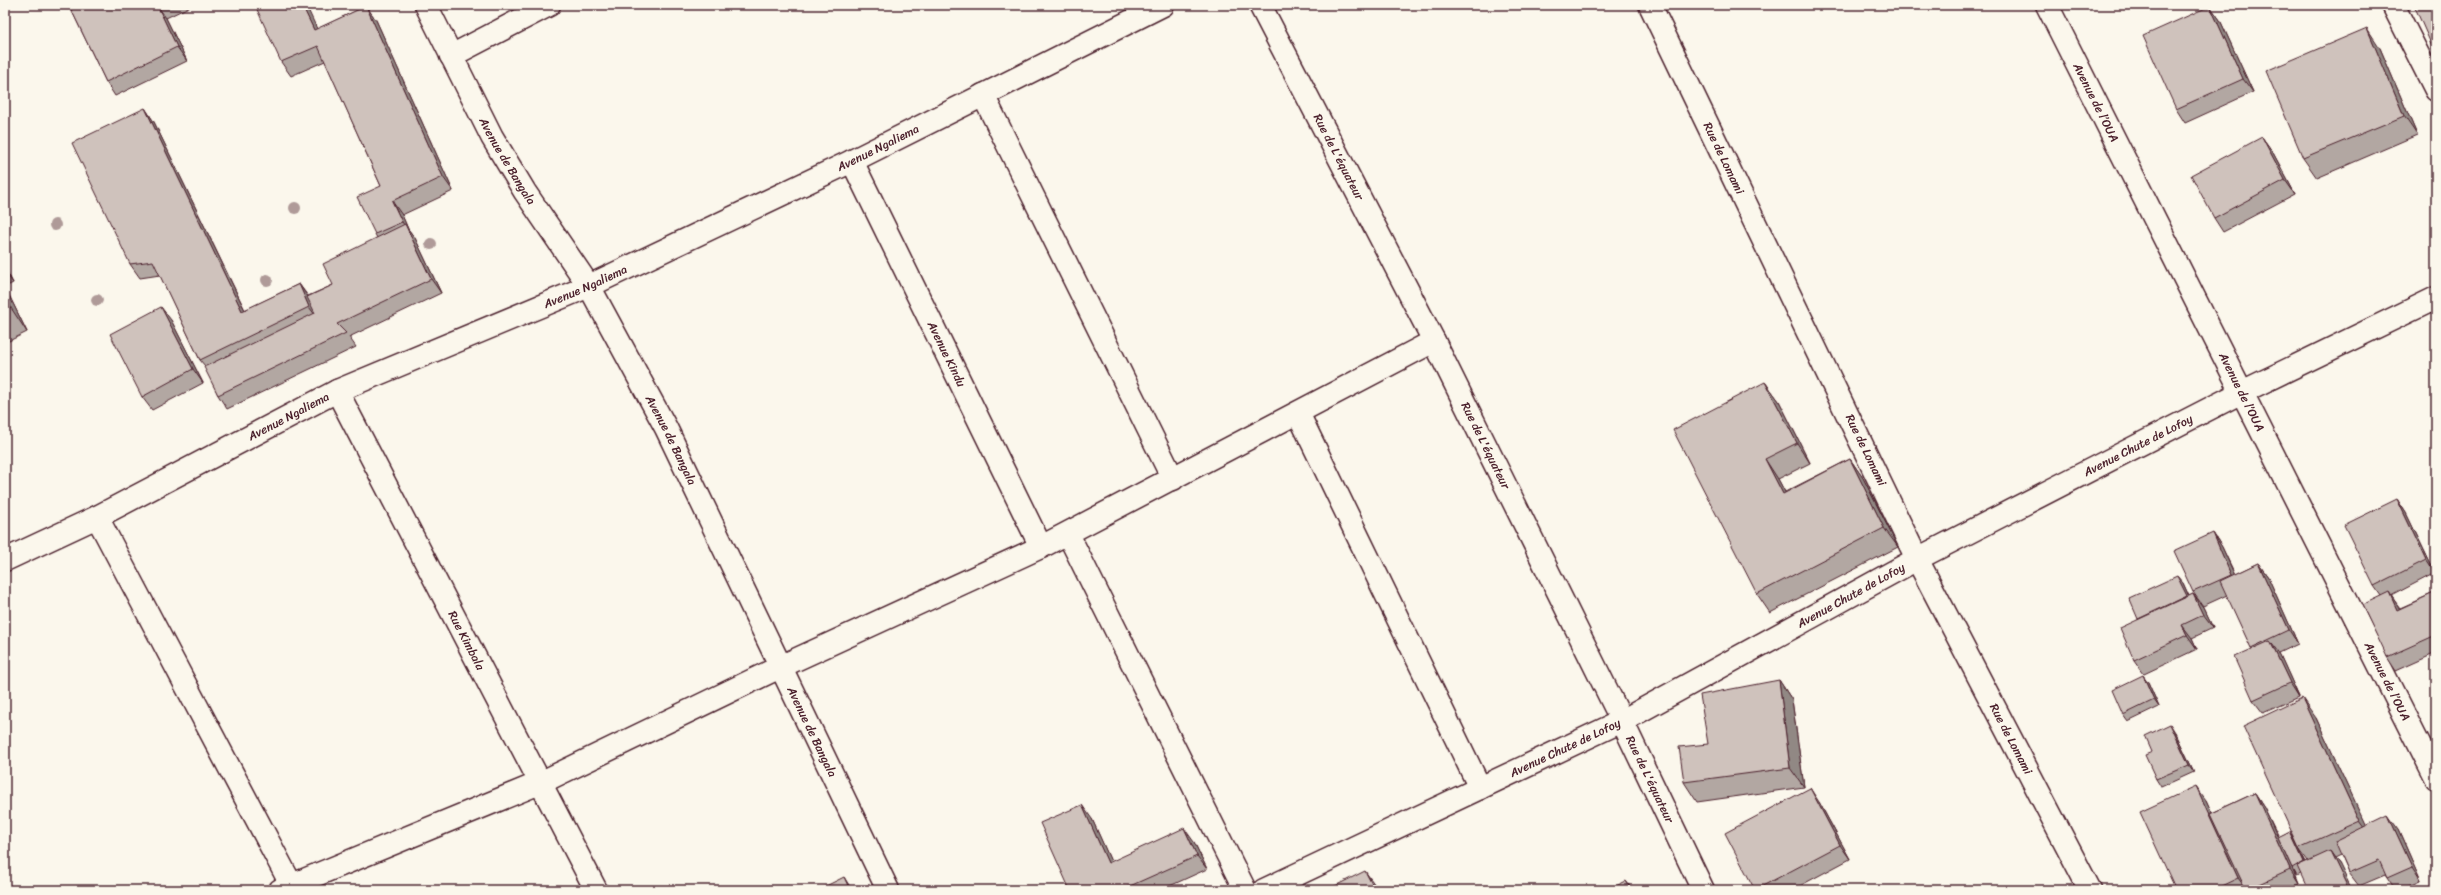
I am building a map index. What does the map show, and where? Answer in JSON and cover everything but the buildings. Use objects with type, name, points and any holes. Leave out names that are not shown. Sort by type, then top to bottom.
[{"type":"street","name":"Avenue de Bangala","points":[[426,5],[492,137],[524,192],[588,286],[666,428],[782,666],[888,890]]},
{"type":"street","points":[[451,56],[549,5]]},
{"type":"street","name":"Avenue Ngaliema","points":[[5,560],[97,517],[337,391],[588,286],[852,161],[1163,5]]},
{"type":"street","name":"Rue de L'équateur","points":[[1260,5],[1434,341],[1622,721],[1703,890]]},
{"type":"street","name":"Rue de Lomami","points":[[1650,5],[1877,471],[1917,559],[2090,890]]},
{"type":"street","name":"Avenue de l’OUA","points":[[2047,5],[2436,778]]},
{"type":"street","points":[[2393,5],[2436,90]]},
{"type":"street","points":[[983,95],[1173,479]]},
{"type":"street","name":"Avenue Kindu","points":[[852,161],[1041,547]]},
{"type":"street","name":"Avenue Chute de Lofoy","points":[[1264,890],[1622,721],[1917,559],[2242,392],[2436,298]]},
{"type":"street","points":[[97,517],[288,888],[542,782],[782,666],[1041,547],[1434,341]]},
{"type":"street","name":"Rue Kimbala","points":[[337,391],[542,782],[596,890]]},
{"type":"street","points":[[1298,413],[1480,788]]},
{"type":"street","points":[[1068,534],[1245,890]]}]
